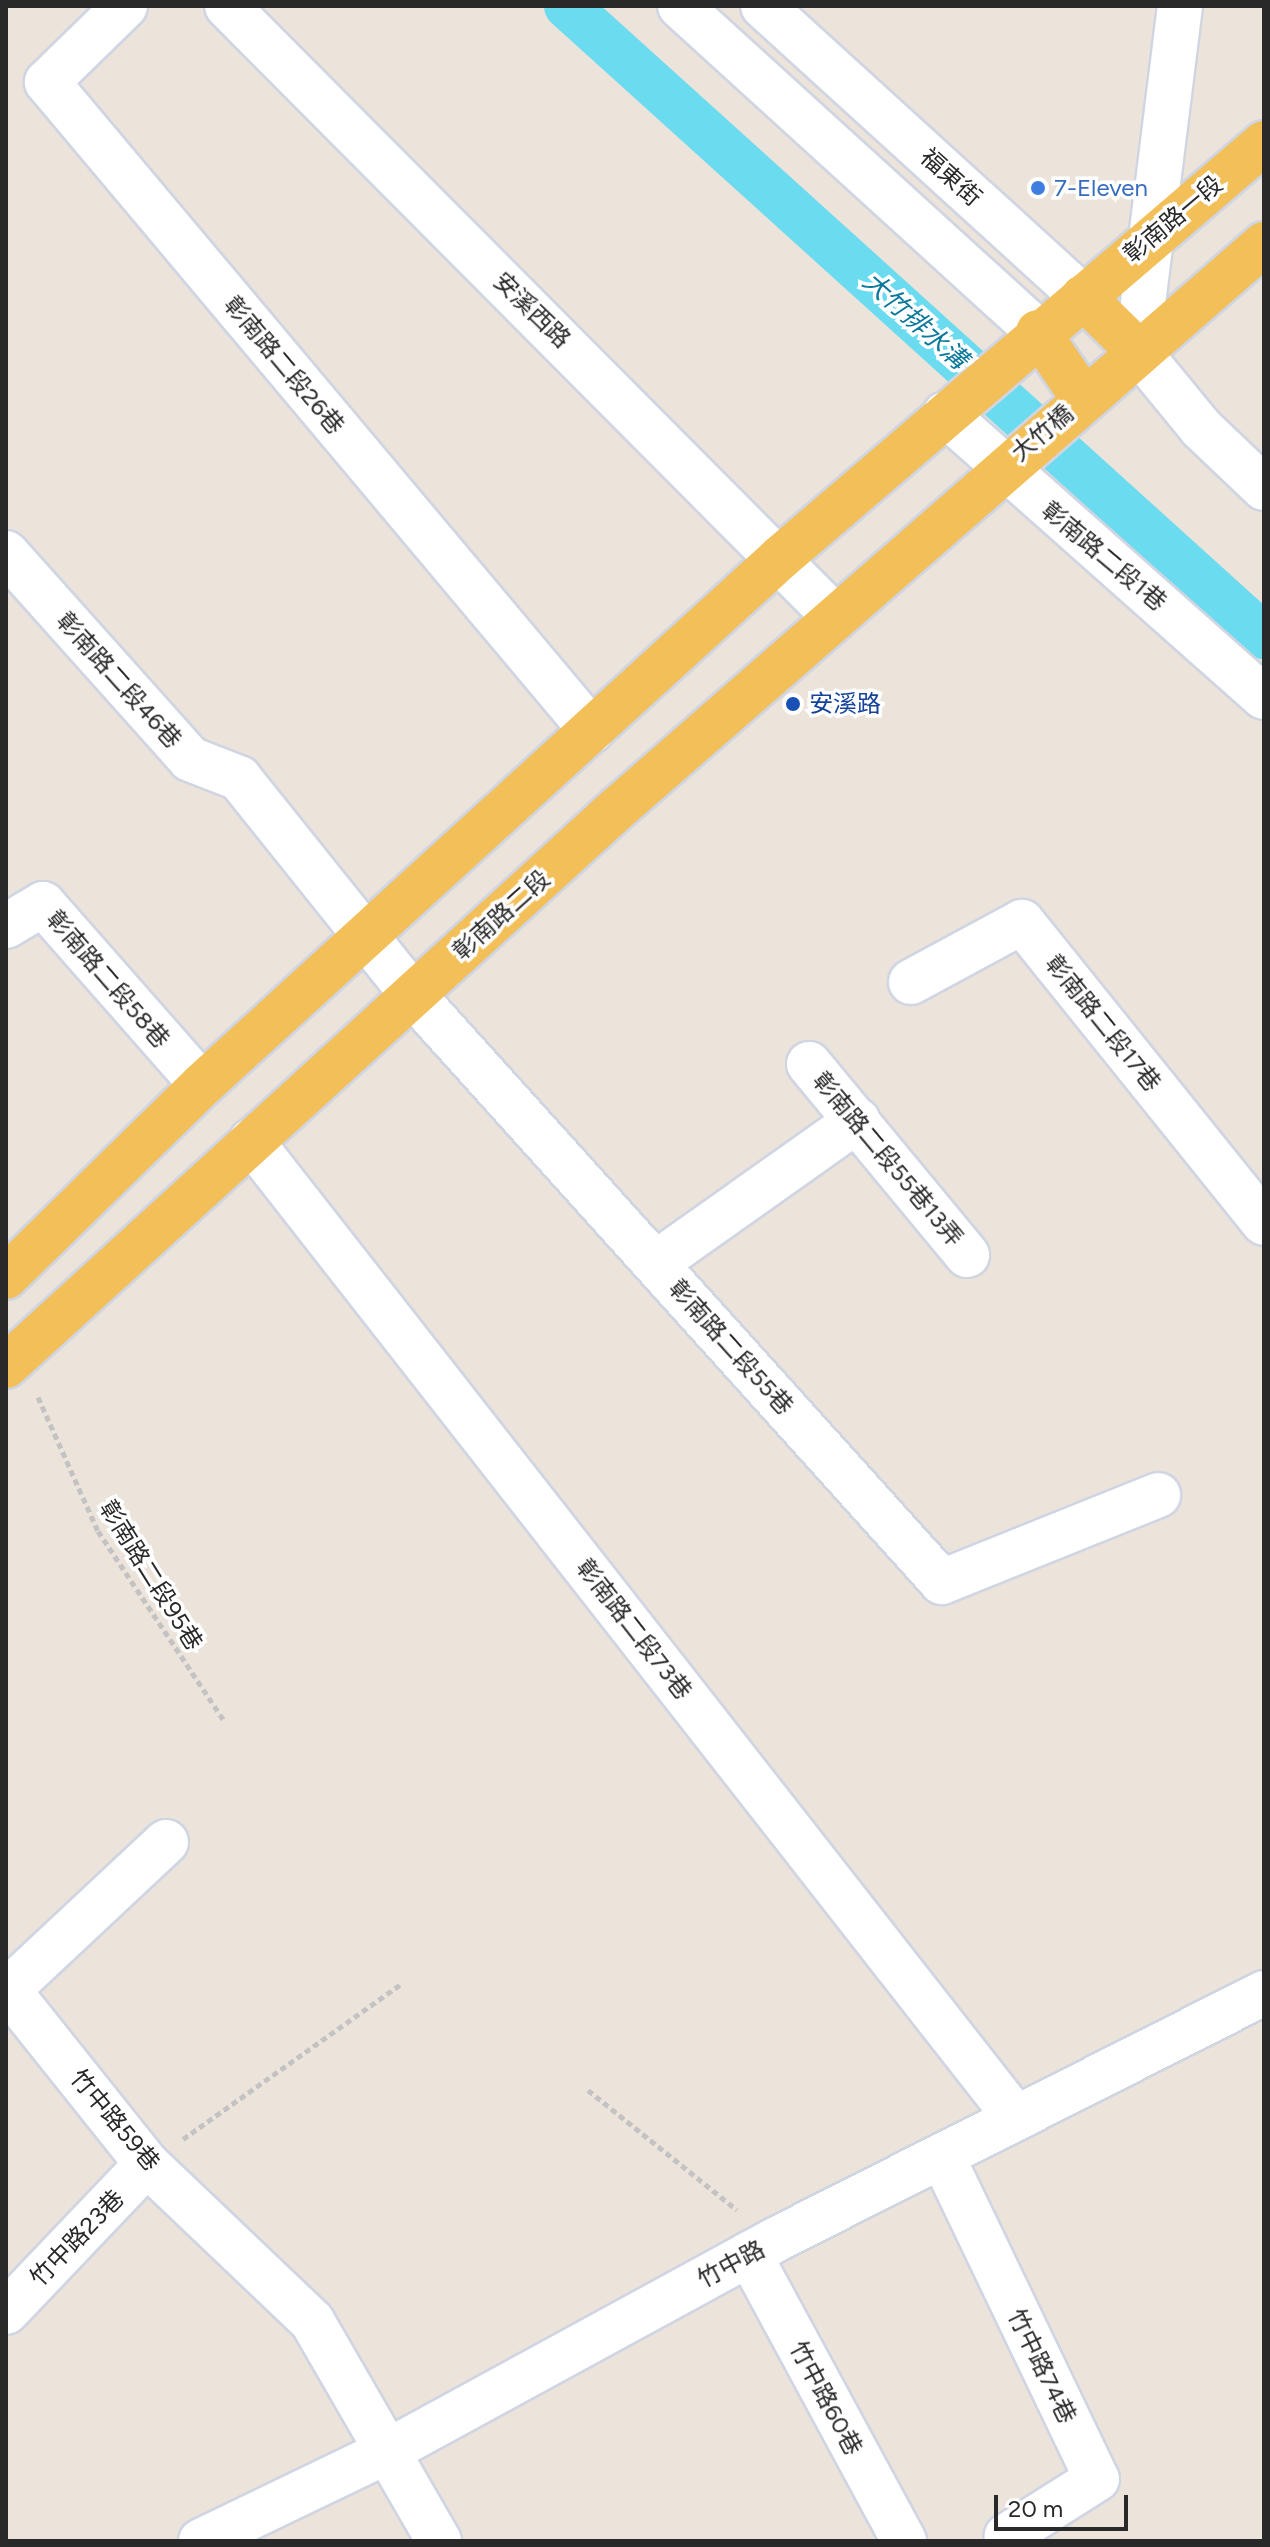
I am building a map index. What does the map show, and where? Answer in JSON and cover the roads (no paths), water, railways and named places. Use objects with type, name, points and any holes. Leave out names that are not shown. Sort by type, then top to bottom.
[{"type":"main road","name":"彰南路一段","points":[[1038,332],[1264,143]]},
{"type":"main road","points":[[1137,350],[1264,244]]},
{"type":"main road","name":"福東街","points":[[1083,297],[1137,350]]},
{"type":"main road","points":[[6,1277],[202,1085],[781,557],[1038,332],[1083,398]]},
{"type":"main road","name":"大竹橋","points":[[1001,468],[1137,350]]},
{"type":"main road","name":"彰南路二段","points":[[12,1360],[251,1141],[1001,468]]},
{"type":"street","name":"彰南路二段26巷","points":[[125,6],[47,82],[592,731]]},
{"type":"street","name":"安溪西路","points":[[227,6],[781,557],[835,617]]},
{"type":"street","points":[[680,6],[1038,332]]},
{"type":"street","points":[[728,50],[764,6]]},
{"type":"street","name":"福東街","points":[[764,6],[1083,297]]},
{"type":"street","points":[[1180,6],[1137,350],[1201,428],[1264,488]]},
{"type":"street","points":[[855,166],[894,125]]},
{"type":"street","name":"彰南路二段1巷","points":[[945,414],[1001,468],[1264,697]]},
{"type":"street","name":"彰南路二段46巷","points":[[6,553],[190,759],[239,778],[369,935]]},
{"type":"street","name":"彰南路二段58巷","points":[[6,926],[43,904],[202,1085]]},
{"type":"street","name":"彰南路二段17巷","points":[[911,982],[1022,922],[1264,1223]]},
{"type":"street","name":"彰南路二段55巷","points":[[369,935],[413,995],[942,1582],[1158,1495]]},
{"type":"street","name":"彰南路二段55巷13弄","points":[[809,1064],[967,1255]]},
{"type":"street","points":[[656,1263],[858,1120]]},
{"type":"street","name":"彰南路二段73巷","points":[[251,1141],[1016,2118]]},
{"type":"street","name":"竹中路59巷","points":[[166,1842],[8,1990],[147,2164],[312,2321],[390,2450],[439,2541]]},
{"type":"street","name":"竹中路","points":[[201,2541],[390,2450],[762,2247],[1264,1993]]},
{"type":"street","name":"竹中路74巷","points":[[942,2156],[1097,2479],[1007,2536]]},
{"type":"street","name":"竹中路23巷","points":[[6,2312],[147,2164]]},
{"type":"street","name":"竹中路60巷","points":[[762,2247],[904,2541]]},
{"type":"waterway","name":"大竹排水溝","points":[[567,6],[1264,636]]},
{"type":"place","name":"7-Eleven","points":[[1038,188]]},
{"type":"place","name":"安溪路","points":[[793,704]]}]
